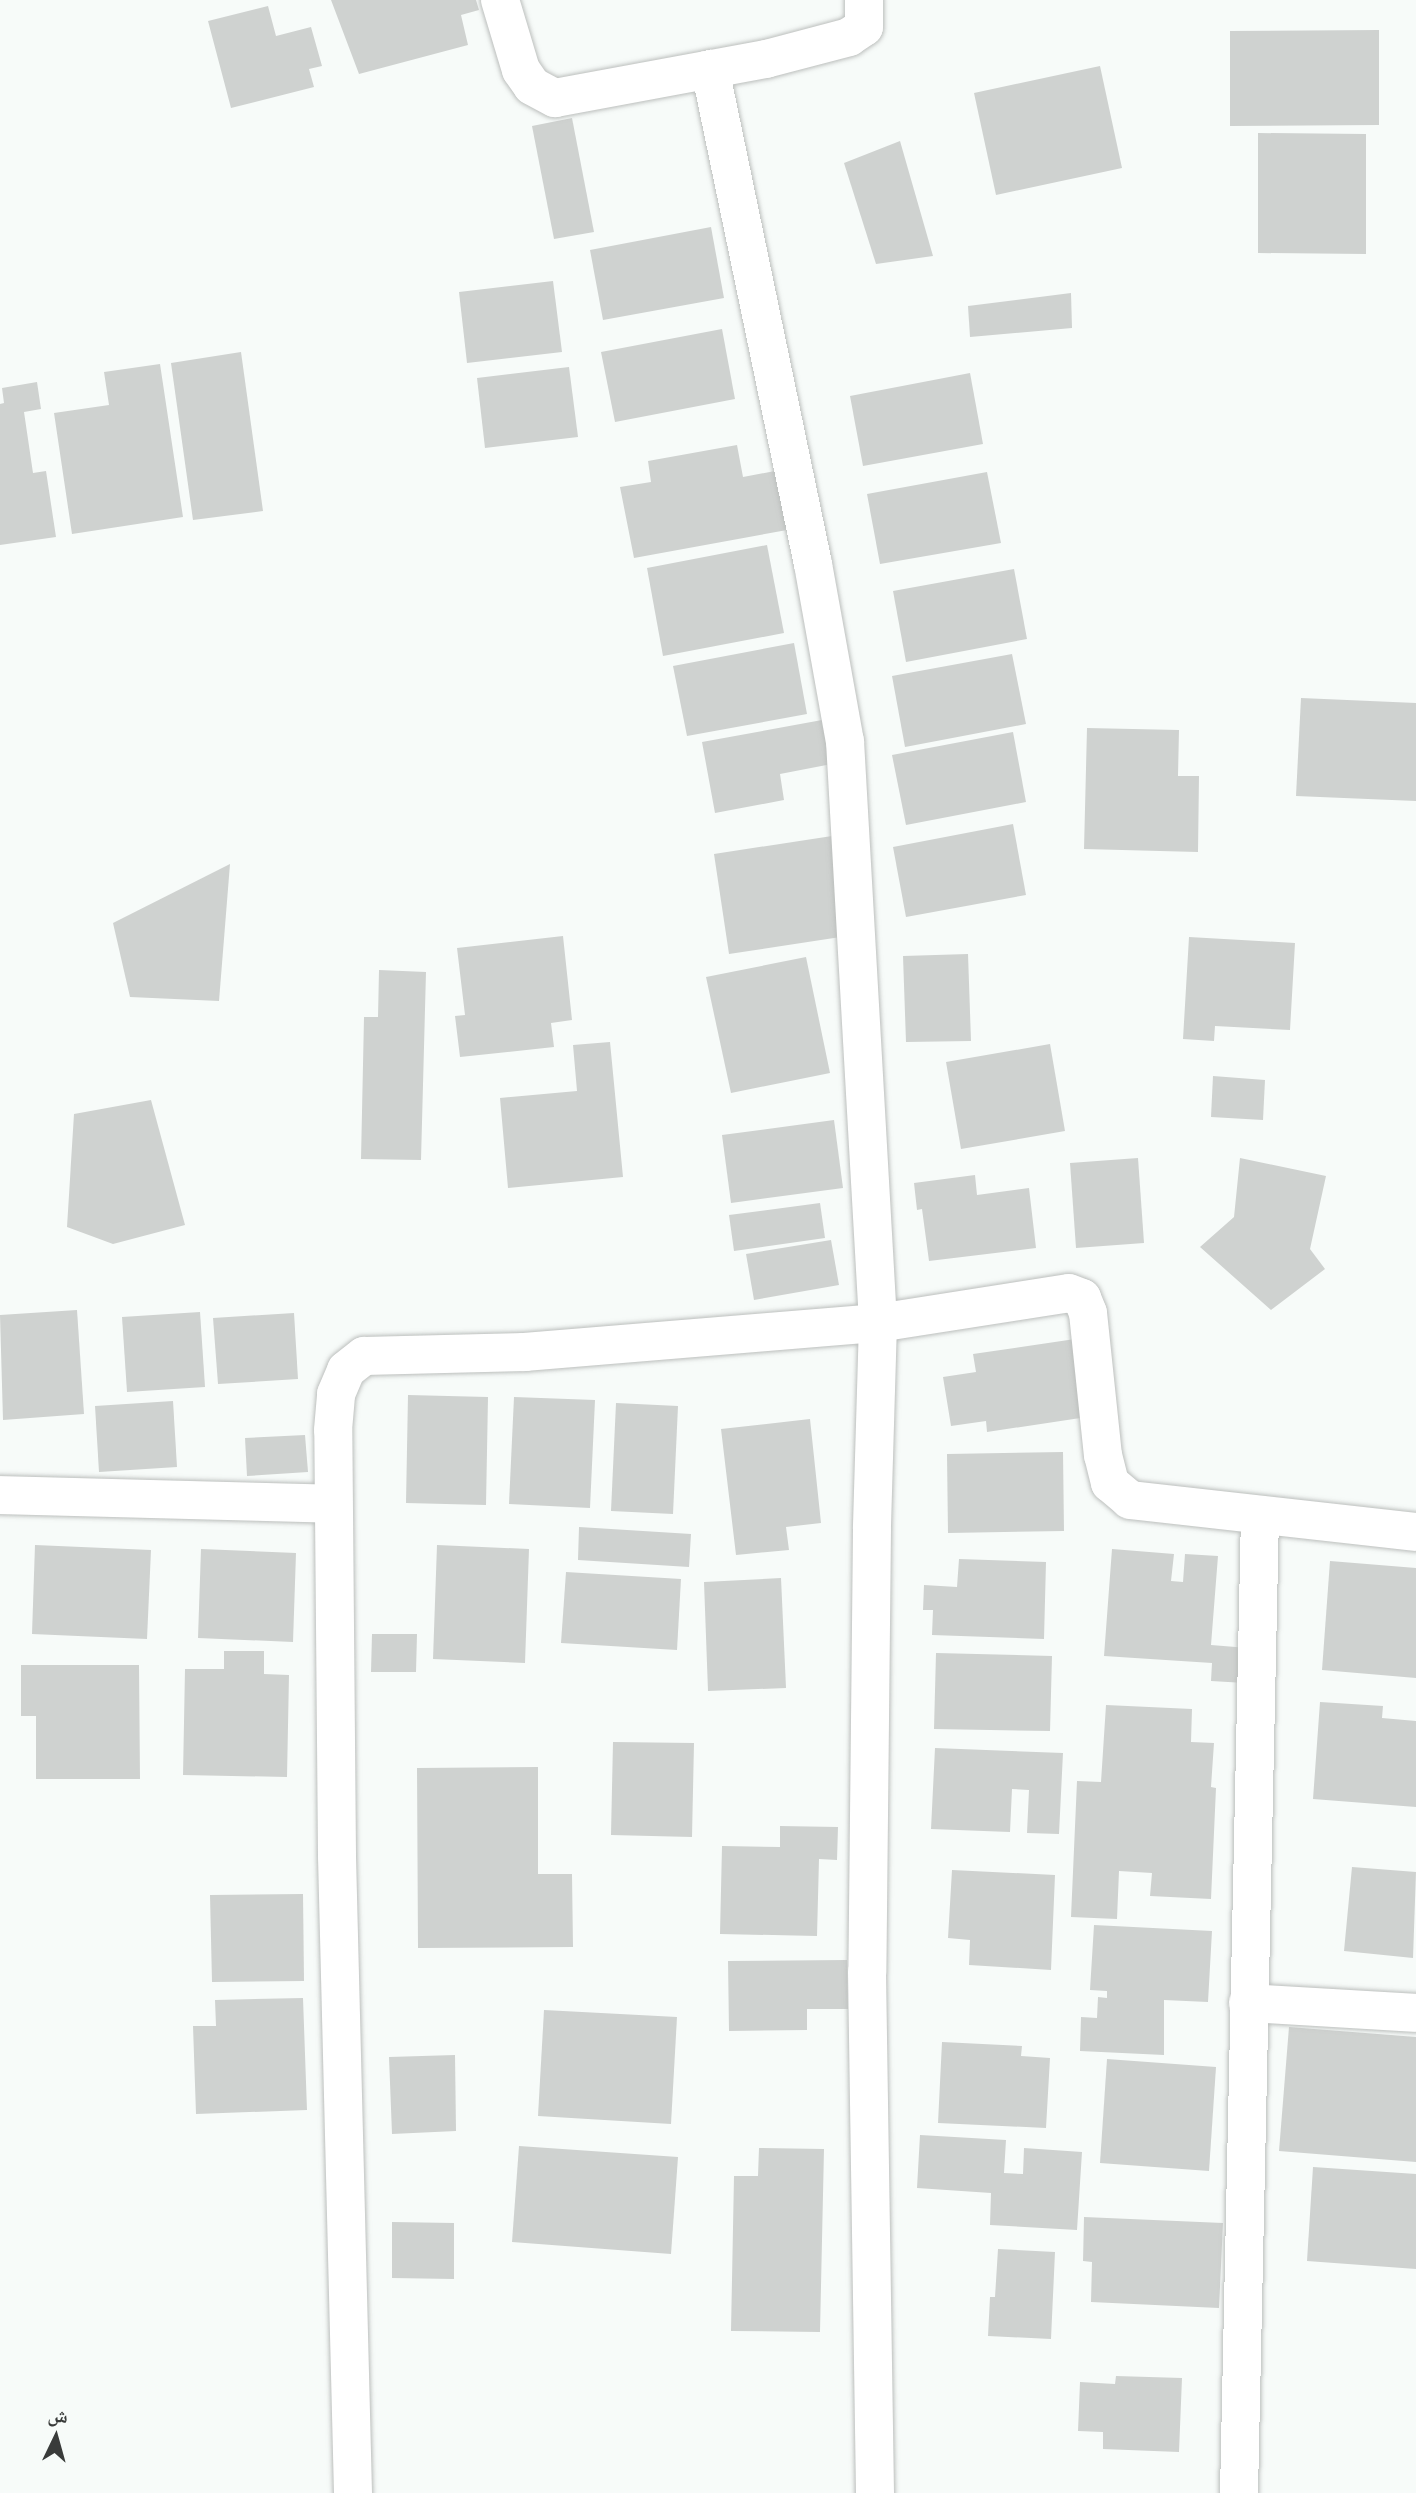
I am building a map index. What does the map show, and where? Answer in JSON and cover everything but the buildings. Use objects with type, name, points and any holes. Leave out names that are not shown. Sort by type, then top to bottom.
[{"type":"street","points":[[500,0],[521,70],[532,86],[555,99],[710,69],[849,37],[864,27],[864,0]]},
{"type":"street","points":[[710,69],[813,564],[845,741],[878,1323],[872,1529],[867,1972],[875,2493]]},
{"type":"street","points":[[353,2493],[337,1855],[333,1504],[336,1394],[346,1370],[364,1356],[525,1352],[878,1323],[1069,1293],[1082,1298],[1088,1313],[1103,1455],[1111,1483],[1130,1500],[1416,1532]]},
{"type":"street","points":[[0,1494],[333,1504]]},
{"type":"street","points":[[1239,2493],[1260,1515]]},
{"type":"street","points":[[1248,2003],[1416,2013]]}]
